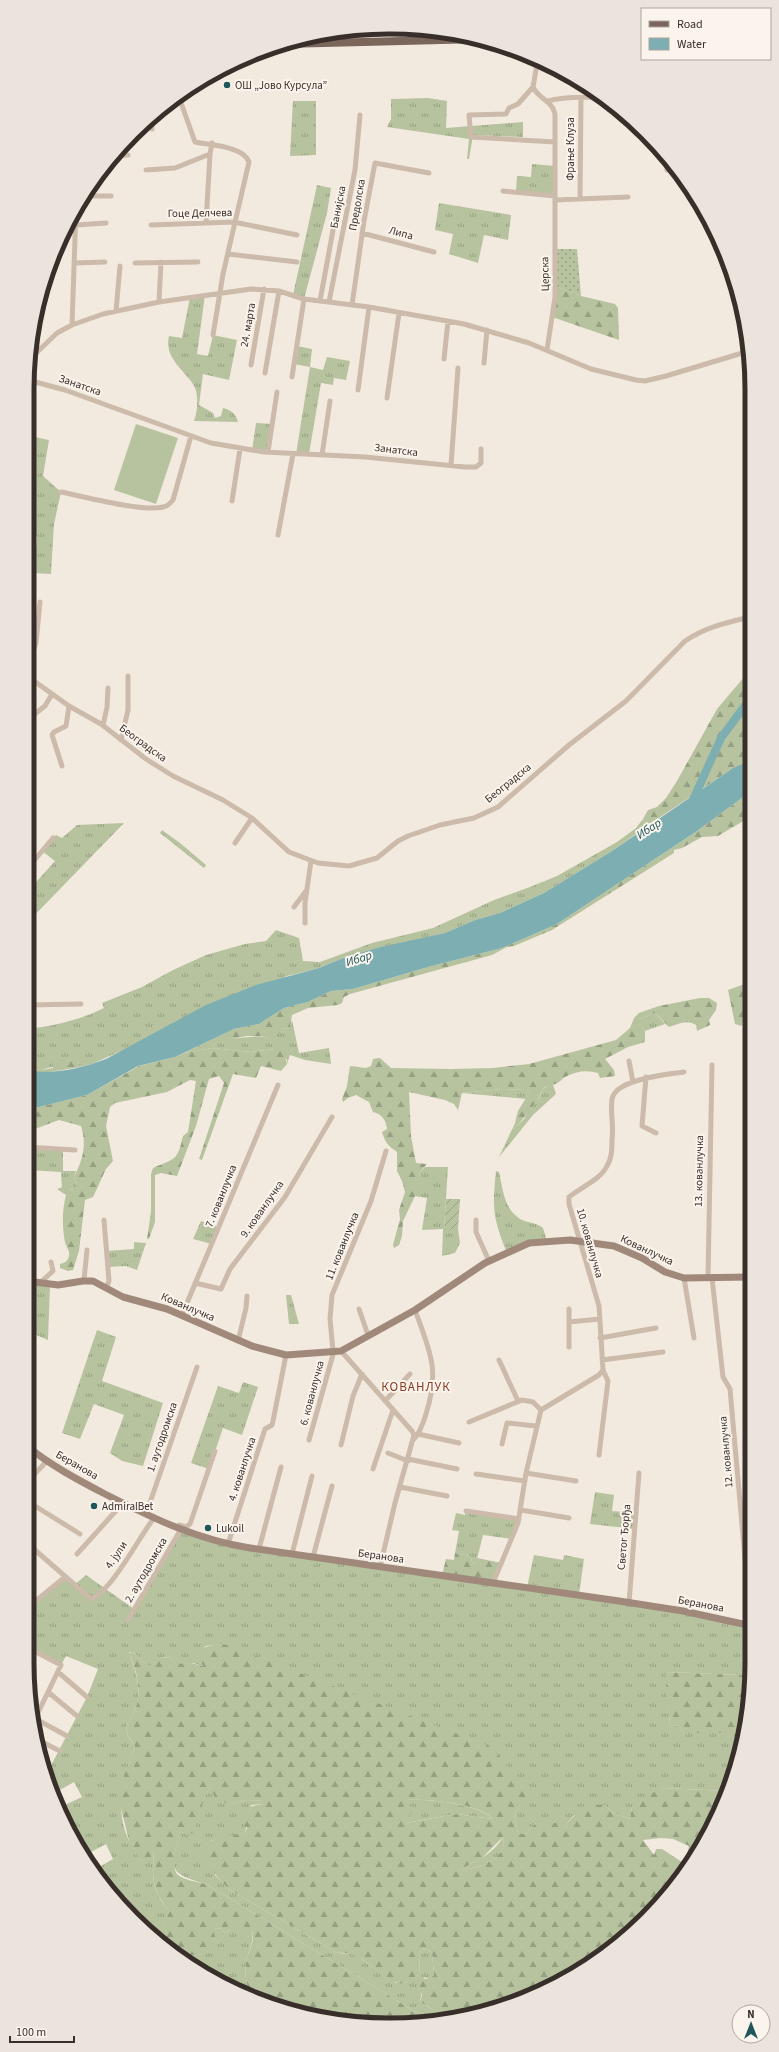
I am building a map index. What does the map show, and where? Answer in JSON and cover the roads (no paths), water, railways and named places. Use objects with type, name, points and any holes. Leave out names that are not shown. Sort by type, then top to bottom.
[{"type":"main road","points":[[336,38],[423,36]]},
{"type":"main road","points":[[309,43],[452,40]]},
{"type":"street","points":[[537,66],[534,87],[518,104],[509,108],[506,114],[469,115],[471,137],[556,142]]},
{"type":"street","name":"Церска","points":[[534,87],[538,93],[552,105],[555,114],[555,297],[547,350]]},
{"type":"street","points":[[548,101],[562,96],[592,97]]},
{"type":"street","name":"Фрање Клуза","points":[[580,199],[581,98]]},
{"type":"street","points":[[181,102],[196,143],[212,143],[238,152],[249,160],[219,294],[213,335]]},
{"type":"street","name":"Банијска","points":[[330,302],[355,170],[360,115]]},
{"type":"street","points":[[206,223],[212,143]]},
{"type":"street","points":[[146,170],[175,168],[210,154]]},
{"type":"street","points":[[122,155],[128,155]]},
{"type":"street","name":"Предолска","points":[[352,305],[362,233],[375,163],[429,173]]},
{"type":"street","points":[[503,192],[555,198],[580,199],[628,197]]},
{"type":"street","points":[[92,196],[111,196]]},
{"type":"street","points":[[320,301],[336,214]]},
{"type":"street","name":"Гоце Делчева","points":[[151,225],[234,222],[296,235]]},
{"type":"street","points":[[72,325],[76,225],[106,223]]},
{"type":"street","name":"Липа","points":[[362,233],[434,252]]},
{"type":"street","points":[[228,254],[297,262]]},
{"type":"street","points":[[74,263],[105,262]]},
{"type":"street","points":[[159,302],[161,262]]},
{"type":"street","points":[[135,263],[198,262]]},
{"type":"street","points":[[116,311],[120,266]]},
{"type":"street","points":[[36,353],[57,333],[72,325],[116,311],[159,302],[252,289],[279,291],[304,299],[369,307],[448,321],[487,330],[547,350],[591,369],[645,381],[683,372],[743,353]]},
{"type":"street","name":"24. марта","points":[[251,365],[264,289]]},
{"type":"street","points":[[265,373],[279,291]]},
{"type":"street","points":[[292,377],[304,299]]},
{"type":"street","points":[[358,390],[369,307]]},
{"type":"street","points":[[387,398],[400,313]]},
{"type":"street","points":[[444,359],[448,321]]},
{"type":"street","points":[[484,363],[487,330]]},
{"type":"street","points":[[451,465],[458,368]]},
{"type":"street","name":"Занатска","points":[[34,382],[65,390],[211,443],[240,449],[293,454],[365,457],[476,467],[481,463],[481,449]]},
{"type":"street","points":[[268,452],[277,392]]},
{"type":"street","points":[[322,455],[330,401]]},
{"type":"street","points":[[61,492],[141,508],[167,506],[173,500],[191,436]]},
{"type":"street","points":[[232,501],[240,449]]},
{"type":"street","points":[[278,535],[293,454]]},
{"type":"street","points":[[34,649],[36,643],[40,602]]},
{"type":"street","name":"Београдска","points":[[34,681],[69,706],[103,725],[133,750],[172,776],[223,800],[252,818],[289,852],[311,861],[329,865],[356,865],[377,858],[398,841],[408,836],[440,825],[474,818],[498,807],[568,746],[626,701],[686,641],[697,633],[717,624],[745,618]]},
{"type":"street","points":[[121,740],[128,710],[128,676]]},
{"type":"street","points":[[103,725],[107,707],[108,688]]},
{"type":"street","points":[[34,714],[44,706],[52,694]]},
{"type":"street","points":[[62,766],[52,735],[54,732],[66,726],[69,706]]},
{"type":"street","points":[[234,843],[252,818]]},
{"type":"street","points":[[34,861],[53,838]]},
{"type":"street","points":[[306,923],[307,890],[311,861]]},
{"type":"street","points":[[294,907],[307,890]]},
{"type":"street","points":[[34,1006],[81,1004]]},
{"type":"street","points":[[629,1061],[633,1082]]},
{"type":"street","name":"13. кованлучка","points":[[710,1278],[712,1065]]},
{"type":"street","name":"10. кованлучка","points":[[599,1455],[608,1381],[603,1370],[600,1319],[597,1300],[569,1204],[569,1196],[596,1178],[607,1167],[611,1156],[612,1098],[617,1091],[646,1077],[684,1072]]},
{"type":"street","points":[[646,1077],[642,1126],[656,1133]]},
{"type":"street","name":"7. кованлучка","points":[[182,1315],[278,1085]]},
{"type":"street","name":"9. кованлучка","points":[[195,1282],[220,1289],[230,1269],[285,1197],[332,1117]]},
{"type":"street","points":[[34,1147],[75,1150]]},
{"type":"street","name":"11. кованлучка","points":[[336,1351],[330,1319],[332,1296],[371,1201],[386,1151]]},
{"type":"street","points":[[104,1220],[109,1281],[106,1288]]},
{"type":"street","points":[[476,1220],[476,1232],[489,1261]]},
{"type":"street","name":"Кованлучка","points":[[34,1282],[58,1285],[84,1280],[93,1281],[123,1297],[167,1309],[238,1341],[286,1355],[336,1351],[415,1310],[489,1261],[529,1243],[579,1240],[614,1246],[642,1258],[665,1272],[684,1278],[745,1277]]},
{"type":"street","points":[[84,1280],[87,1250]]},
{"type":"street","points":[[39,1283],[53,1271],[51,1262]]},
{"type":"street","points":[[684,1278],[694,1338]]},
{"type":"street","name":"12. кованлучка","points":[[710,1278],[723,1376],[730,1388],[745,1550]]},
{"type":"street","points":[[238,1341],[246,1308],[247,1296]]},
{"type":"street","points":[[568,1309],[569,1347]]},
{"type":"street","points":[[359,1310],[368,1335]]},
{"type":"street","points":[[380,1567],[400,1487],[414,1439],[418,1434],[434,1382],[433,1365],[415,1310]]},
{"type":"street","points":[[569,1322],[600,1319]]},
{"type":"street","points":[[600,1338],[656,1328]]},
{"type":"street","points":[[336,1351],[362,1374],[412,1431],[414,1439]]},
{"type":"street","name":"6. кованлучка","points":[[309,1440],[336,1351]]},
{"type":"street","points":[[602,1360],[663,1352]]},
{"type":"street","name":"4. кованлучка","points":[[228,1544],[266,1429],[272,1425],[286,1355]]},
{"type":"street","points":[[498,1360],[518,1401]]},
{"type":"street","name":"1. аутодромска","points":[[146,1514],[197,1367]]},
{"type":"street","points":[[493,1583],[519,1519],[526,1473],[541,1410],[599,1375],[603,1370]]},
{"type":"street","points":[[341,1445],[352,1396],[362,1374]]},
{"type":"street","points":[[385,1401],[410,1374]]},
{"type":"street","points":[[470,1422],[518,1401],[533,1402],[541,1410]]},
{"type":"street","points":[[373,1469],[393,1410]]},
{"type":"street","points":[[502,1444],[506,1423],[536,1426]]},
{"type":"street","points":[[418,1434],[459,1443]]},
{"type":"street","name":"Беранова","points":[[34,1451],[47,1461],[123,1503],[156,1519],[181,1529],[228,1544],[629,1603],[745,1625]]},
{"type":"street","points":[[156,1519],[186,1527],[190,1524],[215,1451]]},
{"type":"street","points":[[388,1453],[408,1460],[457,1469]]},
{"type":"street","points":[[34,1475],[47,1461]]},
{"type":"street","points":[[260,1549],[281,1467]]},
{"type":"street","points":[[526,1473],[576,1481]]},
{"type":"street","points":[[476,1474],[525,1481]]},
{"type":"street","name":"Светог Ђорђа","points":[[629,1603],[639,1474]]},
{"type":"street","points":[[292,1554],[312,1476]]},
{"type":"street","points":[[313,1557],[332,1486]]},
{"type":"street","points":[[400,1487],[447,1496]]},
{"type":"street","points":[[77,1554],[123,1503]]},
{"type":"street","points":[[34,1505],[80,1534]]},
{"type":"street","points":[[521,1510],[569,1518]]},
{"type":"street","points":[[466,1511],[519,1519]]},
{"type":"street","name":"4. јули","points":[[64,1577],[91,1599],[99,1595],[156,1519]]},
{"type":"street","name":"2. аутодромска","points":[[128,1620],[181,1529]]},
{"type":"street","points":[[34,1549],[64,1577],[34,1602]]},
{"type":"street","points":[[34,1653],[36,1652],[61,1665],[38,1714]]},
{"type":"street","points":[[58,1672],[87,1697]]},
{"type":"street","points":[[48,1692],[77,1716]]},
{"type":"street","points":[[39,1720],[67,1736]]},
{"type":"street","points":[[43,1743],[60,1751]]},
{"type":"water","points":[[745,762],[745,796],[697,831],[557,924],[502,948],[428,967],[353,989],[331,991],[308,1002],[284,1008],[259,1024],[234,1029],[175,1057],[138,1066],[87,1095],[34,1108],[34,1072],[67,1070],[96,1063],[206,1005],[256,985],[319,968],[346,957],[381,947],[445,933],[475,920],[500,913],[544,893],[612,851],[733,768]]},
{"type":"waterway","name":"Ибар","points":[[692,802],[721,738],[745,706]]},
{"type":"place","name":"ОШ „Јово Курсула”","points":[[227,85]]},
{"type":"place","name":"AdmiralBet","points":[[94,1506]]},
{"type":"place","name":"Lukoil","points":[[208,1528]]},
{"type":"district","name":"КОВАНЛУК","points":[[416,1387]]}]
